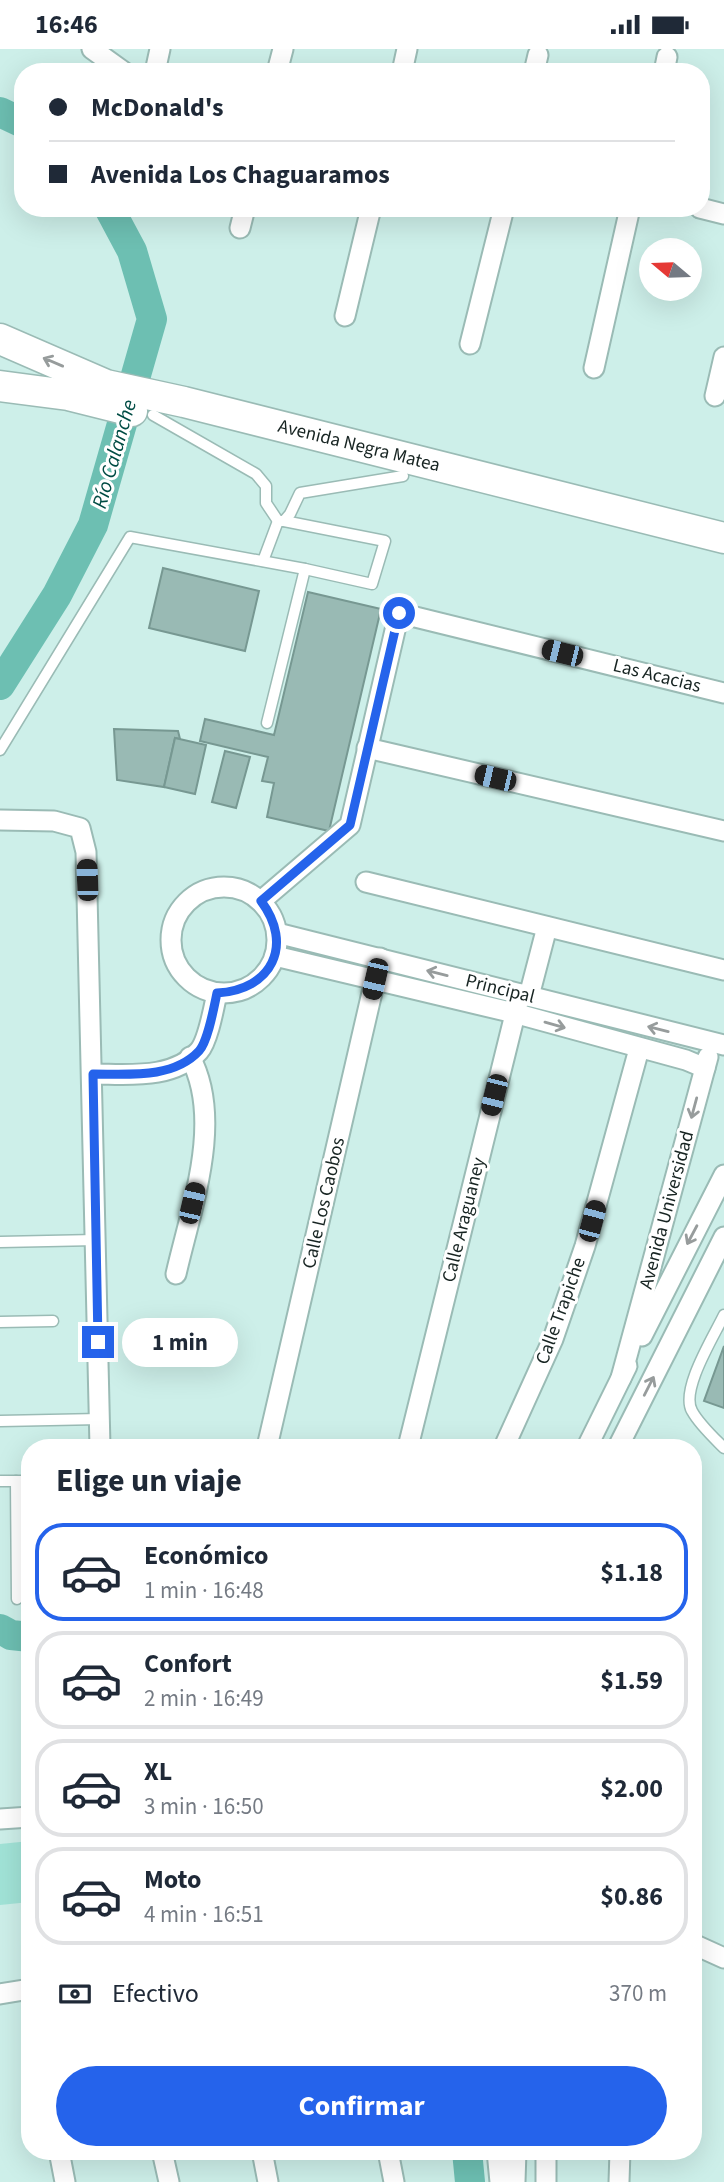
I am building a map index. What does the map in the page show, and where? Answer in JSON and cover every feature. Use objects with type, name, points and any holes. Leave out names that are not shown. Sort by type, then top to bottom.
[{"type":"main road","name":"Avenida Negra Matea","points":[[0,339],[102,394],[149,408],[403,476],[724,553]]},
{"type":"main road","name":"Avenida Negra Matea","points":[[0,386],[68,395],[102,394]]},
{"type":"main road","name":"Avenida Negra Matea","points":[[149,408],[184,402],[724,538]]},
{"type":"street","points":[[92,49],[111,63]]},
{"type":"street","points":[[240,228],[243,217]]},
{"type":"street","points":[[345,316],[369,217]]},
{"type":"street","points":[[470,344],[502,217]]},
{"type":"street","points":[[594,368],[628,217]]},
{"type":"street","points":[[715,396],[724,357]]},
{"type":"street","name":"Las Acacias","points":[[261,901],[350,825],[399,613],[724,693]]},
{"type":"street","points":[[367,748],[724,831]]},
{"type":"street","points":[[0,820],[54,821],[80,828],[86,852],[100,1439]]},
{"type":"street","points":[[366,883],[724,970]]},
{"type":"street","points":[[228,886],[245,891],[261,901],[271,915],[277,933],[275,956],[266,972],[253,985],[236,992],[217,993],[200,988],[185,977],[175,962],[171,944],[173,926],[181,909],[194,896],[210,888],[228,886]]},
{"type":"street","name":"Calle Araguaney","points":[[410,1439],[514,1013],[524,995],[547,927]]},
{"type":"street","name":"Principal","points":[[277,933],[718,1044]]},
{"type":"street","name":"Principal","points":[[275,956],[514,1013],[685,1060],[705,1068]]},
{"type":"street","name":"Calle Los Caobos","points":[[269,1439],[380,958]]},
{"type":"street","points":[[93,1074],[156,1072],[175,1068],[200,1050],[217,993]]},
{"type":"street","name":"Avenida Universidad","points":[[621,1378],[705,1068],[718,1044]]},
{"type":"street","name":"Calle Trapiche","points":[[508,1439],[553,1339],[581,1257],[639,1049]]},
{"type":"street","points":[[176,1275],[203,1155],[205,1097],[190,1057]]},
{"type":"street","name":"Avenida Universidad","points":[[591,1439],[724,1175]]},
{"type":"street","points":[[622,1439],[724,1237]]},
{"type":"street","points":[[0,1819],[21,1818]]},
{"type":"street","points":[[702,1948],[724,1958]]},
{"type":"street","points":[[0,1994],[21,1995]]},
{"type":"street","points":[[61,2160],[65,2182]]},
{"type":"street","points":[[164,2160],[169,2182]]},
{"type":"street","points":[[264,2160],[268,2182]]},
{"type":"street","points":[[390,2160],[394,2182]]},
{"type":"street","points":[[498,2160],[500,2182]]},
{"type":"street","points":[[515,2182],[516,2160]]},
{"type":"street","points":[[546,2160],[546,2182]]},
{"type":"street","points":[[619,2182],[620,2160]]},
{"type":"lane","points":[[0,750],[130,537],[372,584],[385,541],[281,521],[266,503],[266,486],[256,474],[149,408]]},
{"type":"lane","points":[[263,561],[281,521],[290,514],[300,493],[403,476]]},
{"type":"lane","points":[[268,723],[305,569]]},
{"type":"lane","points":[[0,1242],[96,1240]]},
{"type":"lane","points":[[724,1315],[693,1380],[689,1399],[692,1411],[724,1448]]},
{"type":"lane","points":[[0,1322],[53,1321]]},
{"type":"lane","points":[[0,1420],[100,1419]]},
{"type":"lane","points":[[0,1481],[21,1481]]},
{"type":"lane","points":[[16,1481],[17,1599]]},
{"type":"green space","points":[[21,1842],[21,1903],[0,1905],[0,1844]]},
{"type":"building","points":[[163,568],[259,591],[245,651],[149,628]]},
{"type":"building","points":[[308,592],[381,609],[329,831],[267,817],[274,783],[262,781],[268,757],[200,741],[205,719],[274,735]]},
{"type":"building","points":[[114,729],[178,731],[180,739],[175,738],[164,787],[117,780]]},
{"type":"building","points":[[175,738],[206,745],[195,794],[164,787]]},
{"type":"building","points":[[225,751],[250,757],[236,808],[212,802]]},
{"type":"building","points":[[724,1346],[724,1408],[704,1401]]},
{"type":"waterway","name":"Río Calanche","points":[[0,112],[14,119]]},
{"type":"waterway","name":"Río Calanche","points":[[0,685],[57,595],[93,525],[152,319],[132,251],[114,217]]},
{"type":"waterway","name":"Río Calanche","points":[[0,1629],[11,1635],[21,1636]]},
{"type":"waterway","name":"Río Calanche","points":[[468,2160],[470,2182]]},
{"type":"route","points":[[98,1342],[93,1074],[135,1074],[175,1068],[200,1050],[217,993],[236,992],[253,985],[266,972],[275,956],[277,933],[271,915],[261,901],[350,825],[399,613]]}]
